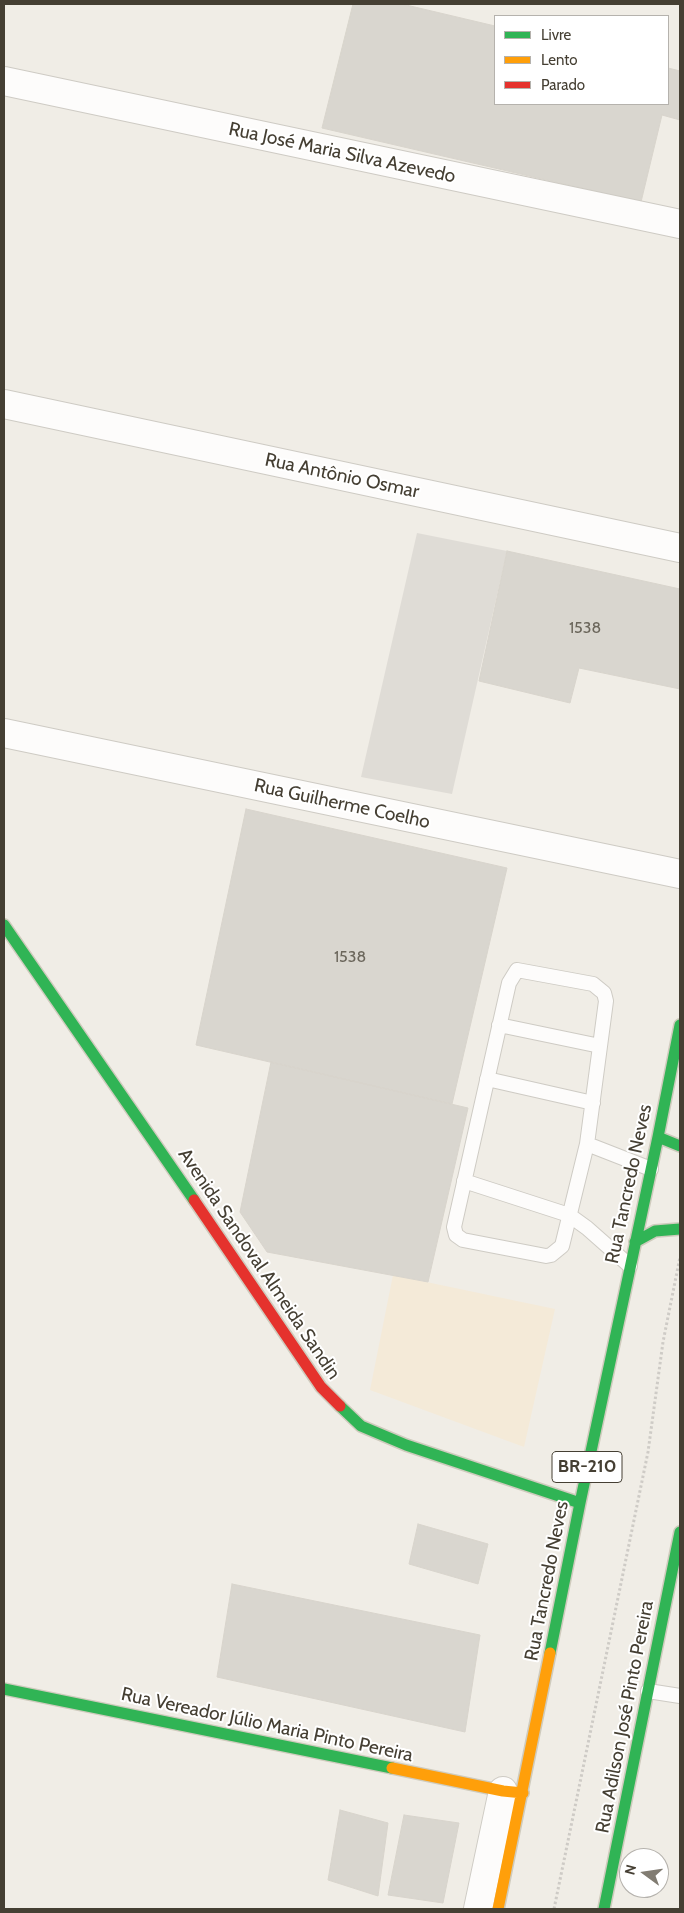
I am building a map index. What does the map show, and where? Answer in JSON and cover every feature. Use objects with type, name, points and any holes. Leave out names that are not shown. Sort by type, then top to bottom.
[{"type":"main road","name":"Avenida Sandoval Almeida Sandin","points":[[4,925],[126,1100],[321,1387],[361,1426],[406,1445],[580,1503]]},
{"type":"main road","name":"Rua Tancredo Neves","points":[[498,1909],[513,1792],[580,1503],[680,1025]]},
{"type":"main road","points":[[658,1137],[680,1146]]},
{"type":"main road","points":[[635,1242],[655,1231],[680,1229]]},
{"type":"main road","name":"Rua Adilson José Pinto Pereira","points":[[604,1909],[680,1532]]},
{"type":"main road","name":"Rua Vereador Júlio Maria Pinto Pereira","points":[[4,1689],[513,1792]]},
{"type":"street","name":"Rua José Maria Silva Azevedo","points":[[4,81],[680,224]]},
{"type":"street","name":"Rua Antônio Osmar","points":[[4,404],[680,548]]},
{"type":"street","name":"Rua Guilherme Coelho","points":[[4,733],[680,874]]},
{"type":"street","points":[[478,1909],[513,1792]]},
{"type":"lane","points":[[517,970],[593,984],[604,993],[606,1001],[600,1046],[588,1144],[562,1246],[551,1255],[546,1256],[463,1240],[456,1235],[454,1227],[508,983],[517,970]]},
{"type":"lane","points":[[499,1024],[600,1046]]},
{"type":"lane","points":[[487,1080],[593,1103]]},
{"type":"lane","points":[[588,1144],[651,1168]]},
{"type":"lane","points":[[464,1181],[569,1215],[587,1228],[630,1266]]},
{"type":"lane","points":[[648,1691],[680,1696]]},
{"type":"path","points":[[554,1909],[648,1452],[663,1342],[680,1256]]},
{"type":"shaded area","points":[[417,533],[507,551],[452,794],[361,777]]},
{"type":"shaded area","points":[[393,1275],[555,1309],[524,1447],[370,1390]]},
{"type":"building","points":[[353,4],[402,4],[494,26],[494,105],[669,105],[669,68],[680,71],[680,211],[322,128]]},
{"type":"building","points":[[662,115],[680,120],[680,211],[641,202]]},
{"type":"building","points":[[507,551],[680,589],[680,689],[579,668],[570,703],[479,681]]},
{"type":"building","points":[[246,809],[507,868],[452,1104],[196,1045]]},
{"type":"building","points":[[271,1062],[468,1108],[428,1282],[267,1252],[240,1212]]},
{"type":"building","points":[[418,1524],[488,1544],[478,1584],[409,1564]]},
{"type":"building","points":[[232,1584],[480,1635],[465,1732],[217,1677]]},
{"type":"building","points":[[340,1810],[388,1823],[378,1896],[328,1880]]},
{"type":"building","points":[[404,1815],[459,1823],[443,1903],[388,1895]]},
{"type":"traffic: fast","points":[[4,925],[194,1200]]},
{"type":"traffic: fast","points":[[550,1653],[680,1025]]},
{"type":"traffic: fast","points":[[658,1137],[680,1146]]},
{"type":"traffic: fast","points":[[635,1242],[655,1231],[680,1229]]},
{"type":"traffic: fast","points":[[340,1406],[361,1426],[406,1445],[580,1503]]},
{"type":"traffic: fast","points":[[604,1909],[680,1532]]},
{"type":"traffic: fast","points":[[4,1689],[392,1768]]},
{"type":"traffic: slow","points":[[498,1909],[550,1653]]},
{"type":"traffic: slow","points":[[392,1768],[503,1791],[523,1793]]},
{"type":"traffic: jam","points":[[194,1200],[321,1387],[340,1406]]}]
